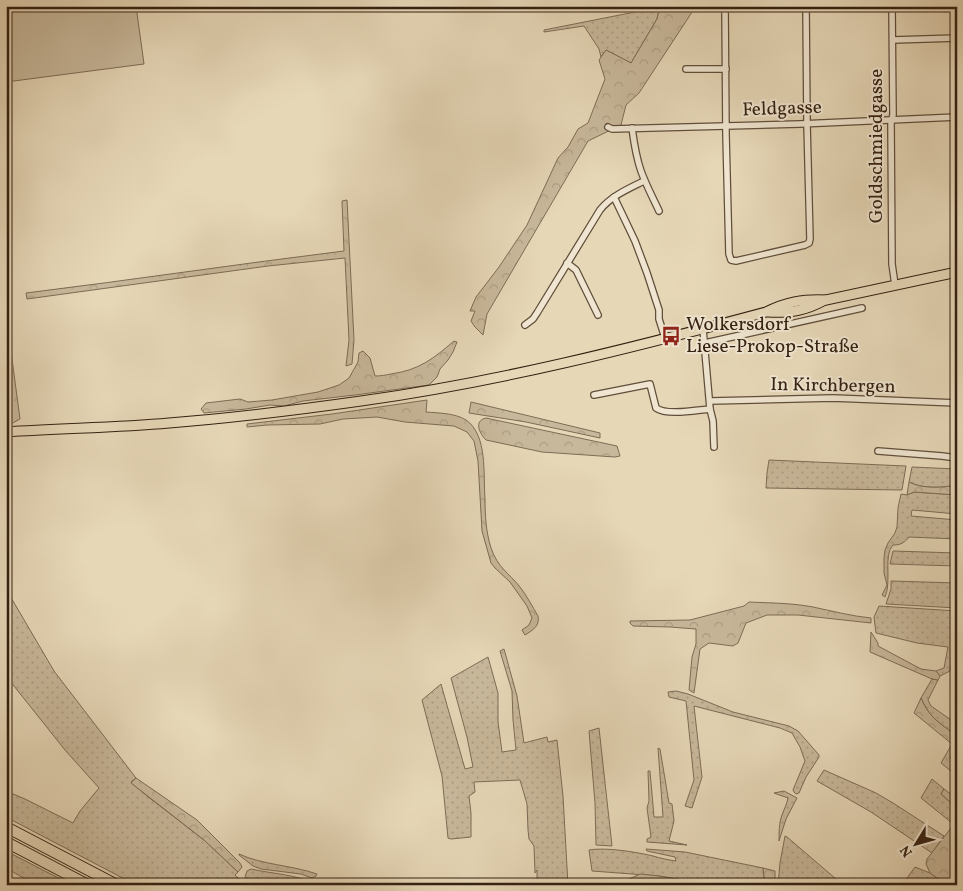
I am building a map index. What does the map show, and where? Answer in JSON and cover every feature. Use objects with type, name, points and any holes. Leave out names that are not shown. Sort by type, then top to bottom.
[{"type":"highway","points":[[6,827],[117,885]]},
{"type":"highway","points":[[6,842],[88,885]]},
{"type":"main road","points":[[6,432],[167,423],[240,416],[354,402],[430,390],[534,370],[703,329],[766,312],[793,302],[810,299],[826,300],[957,272]]},
{"type":"street","points":[[725,6],[729,254],[731,260],[736,261],[809,243],[806,6]]},
{"type":"street","name":"Goldschmiedgasse","points":[[892,6],[892,264],[895,285]]},
{"type":"street","points":[[893,40],[957,38]]},
{"type":"street","points":[[686,70],[726,69]]},
{"type":"street","name":"Feldgasse","points":[[608,127],[612,129],[807,124],[957,117]]},
{"type":"street","points":[[632,128],[635,149],[644,181],[659,211]]},
{"type":"street","points":[[525,325],[537,313],[567,262],[608,200],[644,181]]},
{"type":"street","points":[[614,197],[635,241],[647,273],[659,310],[665,338]]},
{"type":"street","points":[[567,262],[576,270],[598,315]]},
{"type":"street","points":[[704,343],[862,308]]},
{"type":"street","points":[[703,329],[714,447]]},
{"type":"street","points":[[594,395],[650,384],[658,410],[673,412],[710,409]]},
{"type":"street","name":"In Kirchbergen","points":[[710,401],[833,398],[957,403]]},
{"type":"street","points":[[878,451],[957,458]]},
{"type":"green space","points":[[6,6],[136,6],[144,64],[6,82]]},
{"type":"green space","points":[[655,6],[660,6],[657,19],[631,63],[606,50],[601,57],[599,49],[584,26],[544,32],[544,30],[655,8]]},
{"type":"green space","points":[[660,6],[696,6],[639,93],[626,105],[621,125],[588,141],[487,314],[483,335],[471,321],[475,311],[470,311],[476,297],[527,225],[558,158],[568,147],[578,129],[588,123],[605,79],[599,60],[606,50],[631,63],[657,19]]},
{"type":"green space","points":[[347,200],[354,340],[352,364],[346,366],[349,340],[345,258],[268,266],[27,299],[26,293],[344,251],[342,201]]},
{"type":"green space","points":[[6,314],[20,419],[11,424],[6,424]]},
{"type":"green space","points":[[454,341],[457,342],[453,352],[440,369],[437,377],[429,385],[303,401],[284,406],[270,405],[204,413],[201,409],[206,403],[240,399],[248,402],[272,400],[318,392],[339,385],[349,378],[358,362],[359,353],[363,351],[370,358],[375,376],[410,370],[425,363]]},
{"type":"green space","points":[[427,400],[426,412],[462,418],[473,427],[478,435],[483,456],[486,517],[491,548],[497,560],[523,590],[538,616],[537,625],[525,635],[522,630],[529,625],[532,618],[527,606],[510,582],[491,563],[482,531],[478,461],[474,441],[467,432],[454,426],[405,422],[377,417],[343,419],[320,424],[247,427],[247,424]]},
{"type":"green space","points":[[471,402],[600,433],[600,438],[526,422],[469,413]]},
{"type":"green space","points":[[486,418],[617,446],[620,456],[542,452],[486,440],[480,431],[479,425]]},
{"type":"green space","points":[[769,460],[906,466],[902,490],[766,488]]},
{"type":"green space","points":[[912,467],[957,469],[957,485],[932,487],[920,486],[909,482]]},
{"type":"green space","points":[[909,482],[920,486],[932,487],[957,485],[957,495],[914,492],[907,495]]},
{"type":"green space","points":[[914,492],[957,495],[957,514],[912,510],[911,516],[957,520],[957,539],[909,537],[898,545],[893,545],[889,555],[888,584],[885,597],[882,595],[887,585],[884,573],[885,550],[897,527],[901,494],[907,495]]},
{"type":"green space","points":[[893,551],[957,553],[957,566],[890,564]]},
{"type":"green space","points":[[891,581],[957,583],[957,608],[886,604],[891,589]]},
{"type":"green space","points":[[6,589],[54,671],[136,778],[131,782],[204,840],[238,872],[235,875],[246,885],[136,885],[6,817],[6,791],[73,823],[80,811],[99,788],[65,750],[6,676]]},
{"type":"green space","points":[[749,602],[813,607],[871,618],[871,623],[798,615],[767,615],[746,623],[738,643],[733,646],[709,643],[700,649],[694,693],[689,690],[692,657],[696,644],[696,629],[633,626],[630,623],[630,621],[690,620],[744,606]]},
{"type":"green space","points":[[879,606],[957,611],[957,648],[954,648],[950,671],[940,676],[936,671],[944,668],[948,647],[917,643],[876,633],[874,617]]},
{"type":"green space","points":[[871,632],[878,646],[921,669],[936,671],[940,676],[938,680],[870,652]]},
{"type":"green space","points":[[504,649],[517,696],[524,743],[547,737],[548,742],[557,740],[563,796],[568,885],[537,885],[534,846],[529,839],[527,804],[520,780],[474,782],[475,792],[469,796],[471,837],[448,838],[442,776],[422,700],[441,684],[465,769],[473,767],[451,678],[488,657],[498,693],[498,722],[502,752],[516,750],[512,691],[500,651]]},
{"type":"green space","points":[[932,679],[938,680],[928,700],[931,706],[957,724],[957,736],[932,716],[924,705],[921,698]]},
{"type":"green space","points":[[676,691],[733,712],[789,726],[798,731],[819,755],[799,793],[796,794],[793,790],[805,761],[792,733],[780,728],[694,706],[702,777],[692,808],[685,806],[694,780],[686,701],[669,697],[668,692]]},
{"type":"green space","points":[[921,698],[932,716],[957,736],[957,747],[955,747],[950,758],[957,764],[957,776],[941,763],[952,744],[914,713]]},
{"type":"green space","points":[[599,728],[612,846],[596,845],[595,803],[589,731]]},
{"type":"green space","points":[[658,748],[660,749],[669,803],[672,804],[674,821],[669,841],[687,845],[647,842],[647,839],[651,837],[647,808],[649,801],[648,771],[650,771],[654,817],[663,817]]},
{"type":"green space","points":[[824,770],[876,793],[944,836],[932,853],[871,812],[817,781]]},
{"type":"green space","points":[[136,778],[197,820],[240,863],[242,867],[238,872],[204,840],[131,783]]},
{"type":"green space","points":[[932,779],[944,789],[941,794],[957,808],[957,827],[921,798]]},
{"type":"green space","points":[[944,789],[957,799],[957,808],[941,794]]},
{"type":"green space","points":[[784,791],[797,798],[786,819],[779,841],[780,821],[788,798],[774,793]]},
{"type":"green space","points":[[951,828],[957,833],[957,885],[947,885],[930,873],[926,864],[927,859]]},
{"type":"green space","points":[[785,836],[787,837],[843,885],[778,885]]},
{"type":"green space","points":[[646,849],[685,852],[763,868],[765,885],[682,885],[682,880],[659,876],[592,871],[589,850],[621,850],[676,861],[675,857],[647,851]]},
{"type":"green space","points":[[6,851],[72,885],[36,885],[6,868]]},
{"type":"green space","points":[[239,854],[248,858],[317,874],[312,878],[301,874],[261,869],[253,866]]},
{"type":"green space","points":[[915,867],[930,873],[947,885],[902,885]]},
{"type":"green space","points":[[763,868],[775,871],[775,885],[765,885]]},
{"type":"green space","points":[[251,869],[293,876],[317,885],[252,885],[245,877],[247,871]]},
{"type":"green space","points":[[640,874],[682,880],[682,885],[627,885],[627,880]]},
{"type":"place","name":"Wolkersdorf Liese-Prokop-Straße","points":[[671,336]]}]
